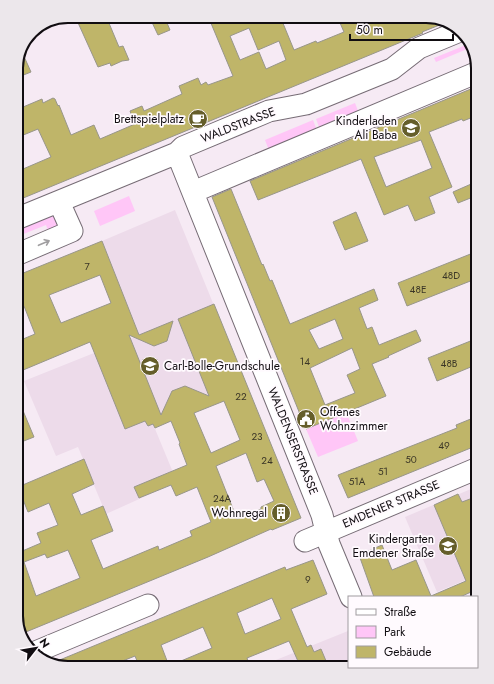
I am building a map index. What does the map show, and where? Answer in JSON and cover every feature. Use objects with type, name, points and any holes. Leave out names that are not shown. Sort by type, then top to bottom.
[{"type":"street","name":"WALDSTRASSE","points":[[23,216],[177,153],[185,146],[269,111],[306,104],[392,69],[419,48],[455,33]]},
{"type":"street","points":[[193,192],[471,75]]},
{"type":"street","name":"WALDENSERSTRASSE","points":[[177,153],[322,515],[329,544],[351,596]]},
{"type":"street","points":[[23,252],[72,231],[59,202]]},
{"type":"street","name":"EMDENER STRASSE","points":[[305,541],[471,471]]},
{"type":"street","points":[[39,650],[148,605]]},
{"type":"shaded area","name":"Carl-Bolle-Grundschule","points":[[175,210],[244,379],[145,421],[148,426],[153,424],[177,482],[106,514],[78,447],[56,456],[24,381],[139,335],[102,241]]},
{"type":"shaded area","name":"Kindergarten Emdener Straße","points":[[471,489],[471,578],[437,592],[405,517]]},
{"type":"shaded area","points":[[348,631],[348,661],[273,661]]},
{"type":"green space","points":[[465,45],[467,49],[436,62],[434,58]]},
{"type":"green space","points":[[355,103],[360,116],[321,132],[316,119]]},
{"type":"green space","points":[[313,120],[318,133],[270,153],[265,140]]},
{"type":"green space","points":[[129,196],[135,211],[100,226],[94,211]]},
{"type":"green space","points":[[50,215],[57,220],[58,228],[50,236],[46,225],[23,234],[23,224]]},
{"type":"green space","points":[[346,412],[358,441],[318,457],[306,429]]},
{"type":"building","points":[[78,23],[109,23],[119,47],[123,46],[129,60],[122,61],[111,66],[110,63],[98,67]]},
{"type":"building","points":[[152,23],[167,23],[170,30],[158,35]]},
{"type":"building","points":[[211,23],[283,23],[294,50],[316,41],[317,43],[344,32],[340,23],[429,23],[439,25],[23,198],[23,169],[51,157],[38,129],[23,135],[23,107],[42,99],[43,103],[53,98],[58,106],[59,105],[71,135],[94,125],[100,139],[135,124],[130,111],[142,106],[144,111],[182,94],[179,86],[198,78],[201,85],[206,82],[208,85],[233,76]],"holes":[[[249,28],[258,50],[279,41],[286,60],[266,69],[259,52],[240,60],[230,36]]]},
{"type":"building","points":[[25,58],[31,72],[23,75]]},
{"type":"building","points":[[471,89],[471,118],[463,121],[462,119],[429,132],[452,187],[429,197],[435,213],[415,221],[408,205],[384,215],[361,159],[258,200],[250,181]],"holes":[[[421,140],[432,168],[386,187],[374,157]]]},
{"type":"building","points":[[471,184],[471,198],[458,203],[453,192]]},
{"type":"building","points":[[231,189],[262,265],[263,264],[270,281],[272,280],[290,324],[374,289],[378,300],[359,308],[367,329],[372,327],[379,345],[416,330],[421,341],[372,364],[386,396],[306,429],[212,197]],"holes":[[[335,319],[343,339],[319,349],[309,330]],[[352,348],[360,369],[347,375],[355,393],[325,405],[310,368]]]},
{"type":"building","points":[[356,212],[368,241],[345,250],[333,222]]},
{"type":"building","points":[[102,241],[139,335],[173,321],[167,341],[154,346],[129,335],[161,415],[172,391],[185,386],[209,396],[178,319],[214,304],[301,518],[272,530],[271,529],[208,557],[26,632],[23,622],[23,551],[41,543],[37,533],[58,525],[49,503],[28,512],[23,500],[23,485],[84,459],[94,484],[72,494],[81,515],[103,506],[113,531],[91,540],[103,569],[158,546],[159,550],[192,536],[190,531],[211,522],[197,487],[176,496],[171,485],[139,498],[134,487],[187,465],[171,421],[155,428],[153,424],[148,426],[145,421],[125,429],[90,342],[23,370],[23,339],[35,334],[24,306],[23,273]],"holes":[[[100,275],[111,303],[61,323],[49,295]],[[224,401],[240,440],[211,453],[194,413]],[[246,453],[257,482],[264,479],[274,501],[261,507],[261,509],[237,519],[216,466]],[[68,550],[80,578],[36,596],[24,562],[45,554],[47,558]]]},
{"type":"building","points":[[471,254],[471,281],[407,306],[398,283]]},
{"type":"building","points":[[471,341],[471,367],[437,381],[428,358]]},
{"type":"building","points":[[23,411],[34,437],[23,441]]},
{"type":"building","points":[[471,419],[471,448],[348,498],[338,475],[457,428],[456,425]]},
{"type":"building","points":[[458,494],[462,502],[471,499],[471,592],[462,596],[431,596],[466,581],[434,505]]},
{"type":"building","points":[[382,545],[392,570],[416,560],[431,596],[374,596],[359,555]]},
{"type":"building","points":[[313,560],[327,594],[291,609],[307,647],[311,645],[314,652],[321,649],[326,661],[298,661],[289,641],[247,658],[248,661],[181,661],[212,648],[203,627],[161,645],[167,661],[137,661],[135,656],[122,661],[59,660],[285,567],[286,570]],"holes":[[[272,598],[281,619],[245,634],[237,613]]]},
{"type":"place","name":"Brettspielplatz","points":[[198,119]]},
{"type":"place","name":"Kinderladen Ali Baba","points":[[411,128]]},
{"type":"place","name":"Carl-Bolle-Grundschule","points":[[150,366]]},
{"type":"place","name":"Offenes Wohnzimmer","points":[[306,419]]},
{"type":"place","name":"Wohnregal","points":[[281,513]]},
{"type":"place","name":"Kindergarten Emdener Straße","points":[[448,546]]}]
